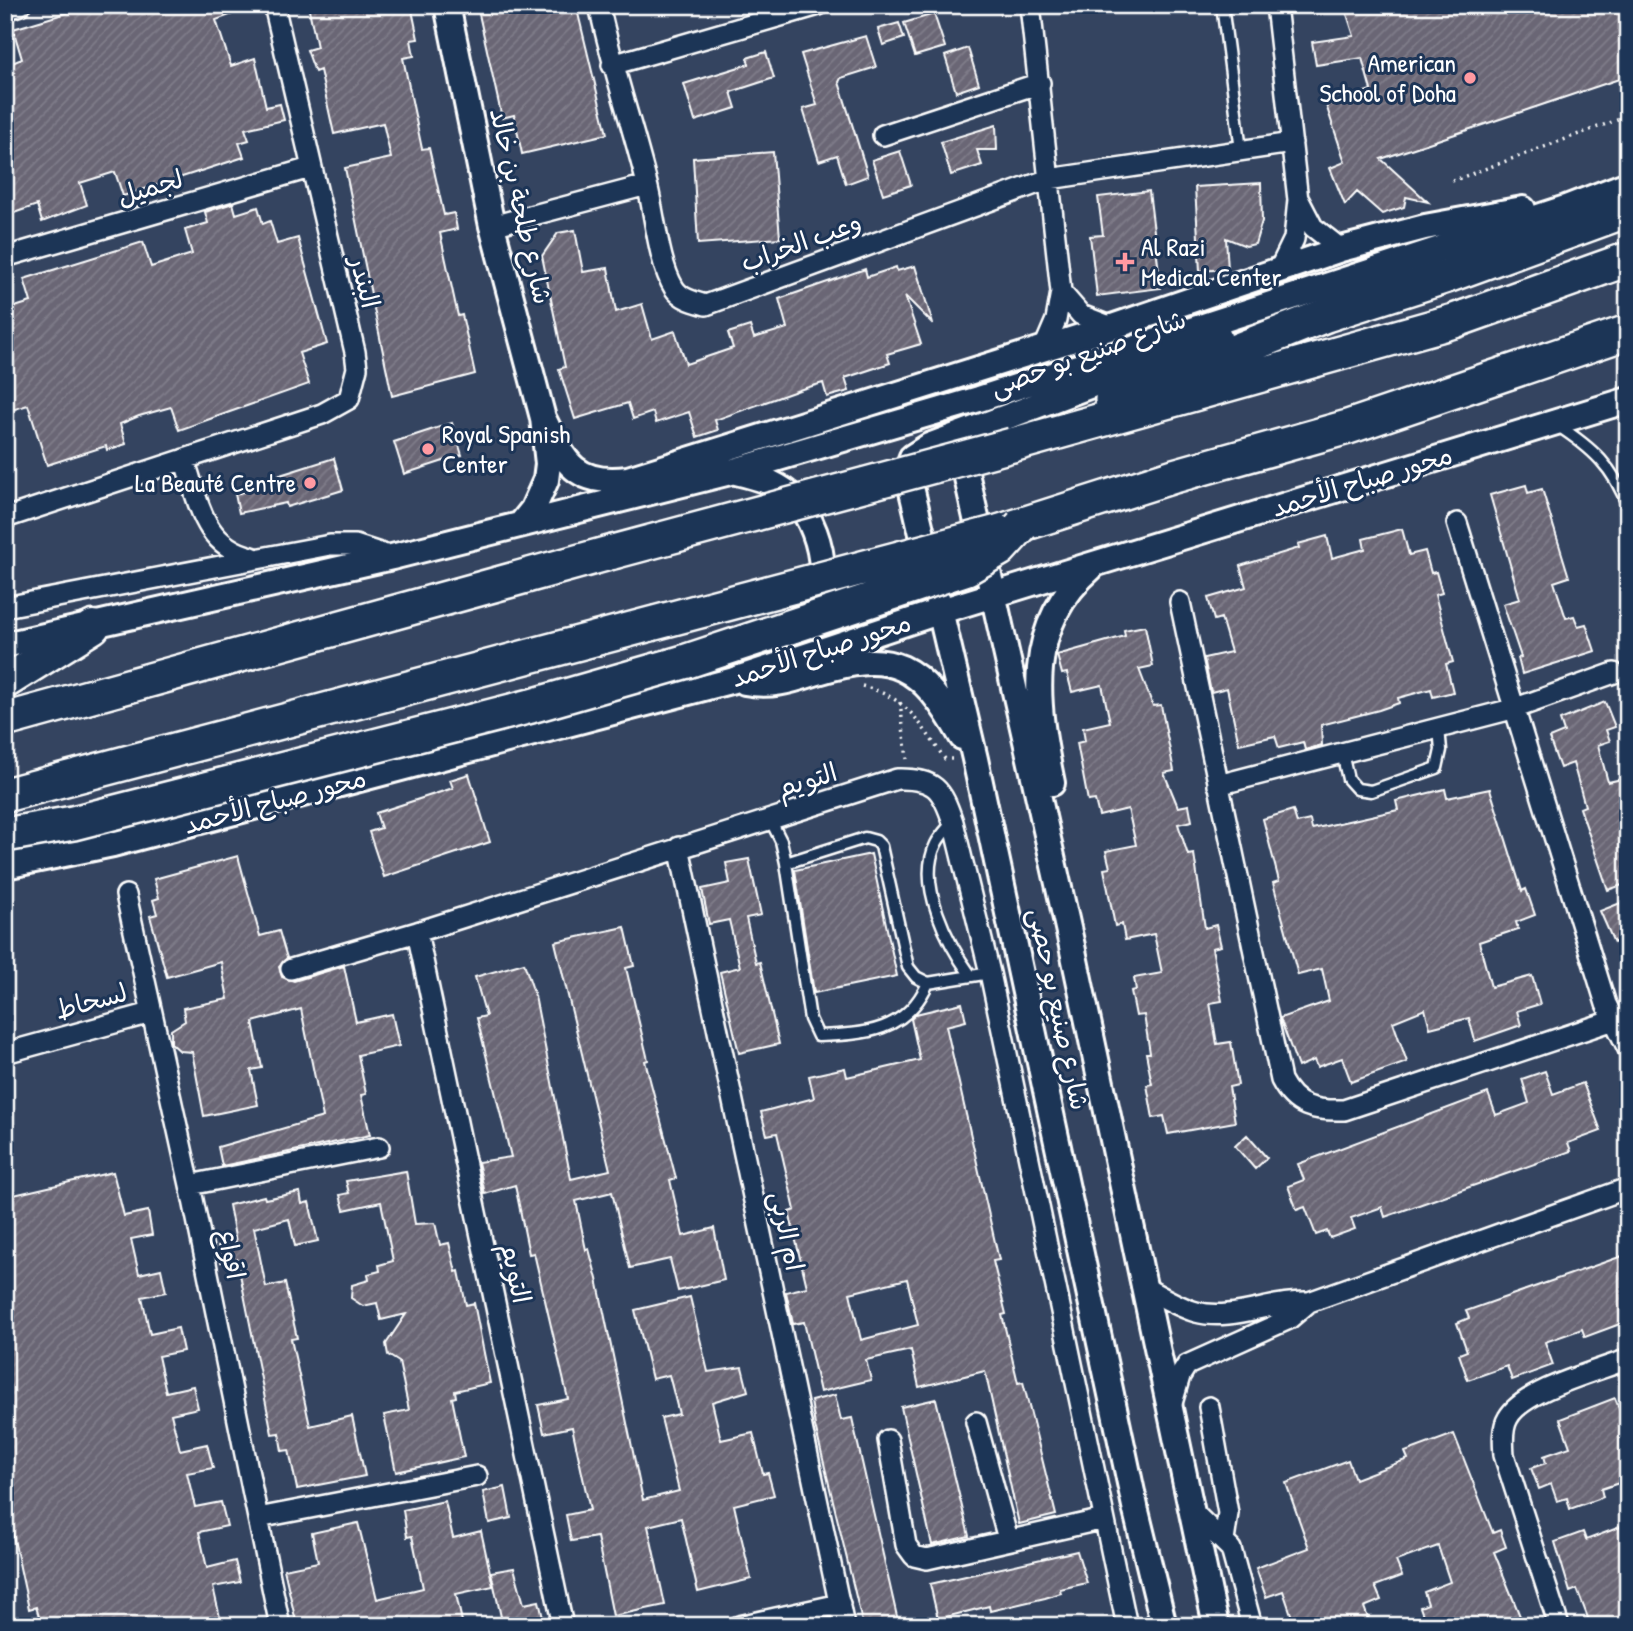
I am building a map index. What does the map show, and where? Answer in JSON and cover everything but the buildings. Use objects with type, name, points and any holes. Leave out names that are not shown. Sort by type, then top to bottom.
[{"type":"highway","points":[[1074,429],[1103,404],[1162,378],[1325,315],[1447,276],[1628,210]]},
{"type":"highway","points":[[5,720],[613,552],[1074,429],[1454,321],[1628,258]]},
{"type":"highway","points":[[5,795],[1021,525],[1174,476],[1348,427],[1628,332]]},
{"type":"highway","points":[[5,835],[100,816],[531,706],[684,662],[967,568],[1000,549],[1021,525]]},
{"type":"main road","points":[[5,682],[93,627]]},
{"type":"street","points":[[5,10],[20,5]]},
{"type":"street","name":"البندر","points":[[5,518],[322,414],[349,399],[356,376],[355,352],[274,5]]},
{"type":"street","name":"شارع طلحة بن خالد","points":[[447,5],[492,226],[543,418],[548,464],[546,480],[533,509],[521,524]]},
{"type":"street","name":"وعب الخراب","points":[[599,5],[612,65],[647,185],[667,271],[675,289],[688,300],[706,305],[1049,179],[1292,143]]},
{"type":"street","points":[[612,65],[819,5]]},
{"type":"street","points":[[1030,5],[1061,292],[1056,320],[1044,348]]},
{"type":"street","points":[[1276,5],[1298,200],[1294,239],[1280,268]]},
{"type":"street","points":[[883,135],[1040,83]]},
{"type":"street","name":"لجميل","points":[[5,257],[310,168]]},
{"type":"street","points":[[5,645],[393,557],[734,471],[939,410],[1566,208],[1628,184]]},
{"type":"street","points":[[492,226],[647,185]]},
{"type":"street","points":[[1298,200],[1313,227],[1341,249]]},
{"type":"street","points":[[1044,348],[1341,249],[1425,227],[1517,209],[1566,208]]},
{"type":"street","name":"شارع صنيع بو حصى","points":[[1164,1626],[1136,1511],[975,759],[908,470],[912,457],[918,451],[1290,312],[1324,297],[1353,275]]},
{"type":"street","points":[[1061,292],[1081,315],[1112,327]]},
{"type":"street","name":"شارع طلحة بن خالد","points":[[543,418],[567,463],[585,476],[608,480],[638,477],[1044,348]]},
{"type":"street","name":"محور صباح الأحمد","points":[[5,866],[113,844],[734,680],[941,611],[1628,400]]},
{"type":"street","name":"شارع صنيع بو حصى","points":[[939,410],[951,420],[958,434],[1072,946],[1216,1626]]},
{"type":"street","points":[[184,459],[213,536],[227,549],[256,558]]},
{"type":"street","points":[[734,471],[767,479],[793,496],[811,521],[821,550],[821,587],[817,607],[807,621],[766,649],[734,680]]},
{"type":"street","points":[[1457,523],[1562,864],[1614,1020],[1628,1049]]},
{"type":"street","points":[[5,607],[330,545],[355,545],[393,557]]},
{"type":"street","points":[[1072,946],[1076,906],[1037,695],[1055,611],[1070,586],[1098,563]]},
{"type":"street","points":[[1180,603],[1280,1080],[1289,1095],[1305,1106],[1323,1110],[1344,1110],[1614,1020]]},
{"type":"street","points":[[734,680],[761,684],[783,683],[849,662],[873,660],[891,663],[905,670],[932,691],[975,759]]},
{"type":"street","points":[[1218,785],[1516,708],[1614,673]]},
{"type":"street","name":"التويم","points":[[291,969],[417,932],[897,779],[909,779]]},
{"type":"street","points":[[909,779],[927,782],[940,790],[953,822],[980,975],[1127,1626]]},
{"type":"street","name":"ام الربى","points":[[679,847],[844,1626]]},
{"type":"street","name":"اقواع","points":[[126,895],[190,1185],[280,1626]]},
{"type":"street","name":"التويم","points":[[417,932],[563,1626]]},
{"type":"street","name":"لسحاط","points":[[5,1053],[150,1013]]},
{"type":"street","points":[[190,1185],[379,1147]]},
{"type":"street","points":[[1142,1286],[1197,1312],[1211,1314],[1282,1302],[1309,1301],[1628,1188]]},
{"type":"street","points":[[1169,1414],[1180,1376],[1187,1365],[1289,1319],[1309,1301]]},
{"type":"street","points":[[1559,1626],[1504,1455],[1503,1435],[1507,1419],[1527,1399],[1628,1359]]},
{"type":"street","points":[[1209,1407],[1228,1513],[1224,1541]]},
{"type":"street","points":[[976,1422],[1008,1539]]},
{"type":"street","points":[[888,1440],[906,1545],[914,1556],[927,1559],[1104,1519]]},
{"type":"street","points":[[258,1518],[477,1476]]},
{"type":"street","points":[[1191,1510],[1231,1549],[1252,1626]]},
{"type":"street","points":[[739,1626],[840,1604]]},
{"type":"lane","points":[[1223,5],[1241,150]]},
{"type":"lane","points":[[1554,423],[1588,446],[1607,464],[1621,487],[1628,507]]},
{"type":"lane","points":[[1342,753],[1348,779],[1357,789],[1371,791],[1437,768],[1441,750],[1439,728]]},
{"type":"lane","points":[[770,819],[781,841],[786,863],[810,1019],[818,1036],[860,1034],[899,1021],[921,1000],[928,983]]},
{"type":"lane","points":[[953,822],[936,843],[931,861],[931,882],[945,935],[980,975]]},
{"type":"lane","points":[[786,863],[865,838],[876,841],[881,846],[908,967],[916,977],[928,983],[980,975]]},
{"type":"path","points":[[1452,181],[1628,116]]},
{"type":"path","points":[[852,685],[873,689],[900,702],[922,722],[945,759],[975,759]]},
{"type":"path","points":[[900,702],[909,779]]},
{"type":"place","name":"American School of Doha","points":[[1470,78]]},
{"type":"place","name":"Al Razi Medical Center","points":[[1125,262]]},
{"type":"place","name":"Royal Spanish Center","points":[[428,449]]},
{"type":"place","name":"La Beauté Centre","points":[[310,483]]}]
